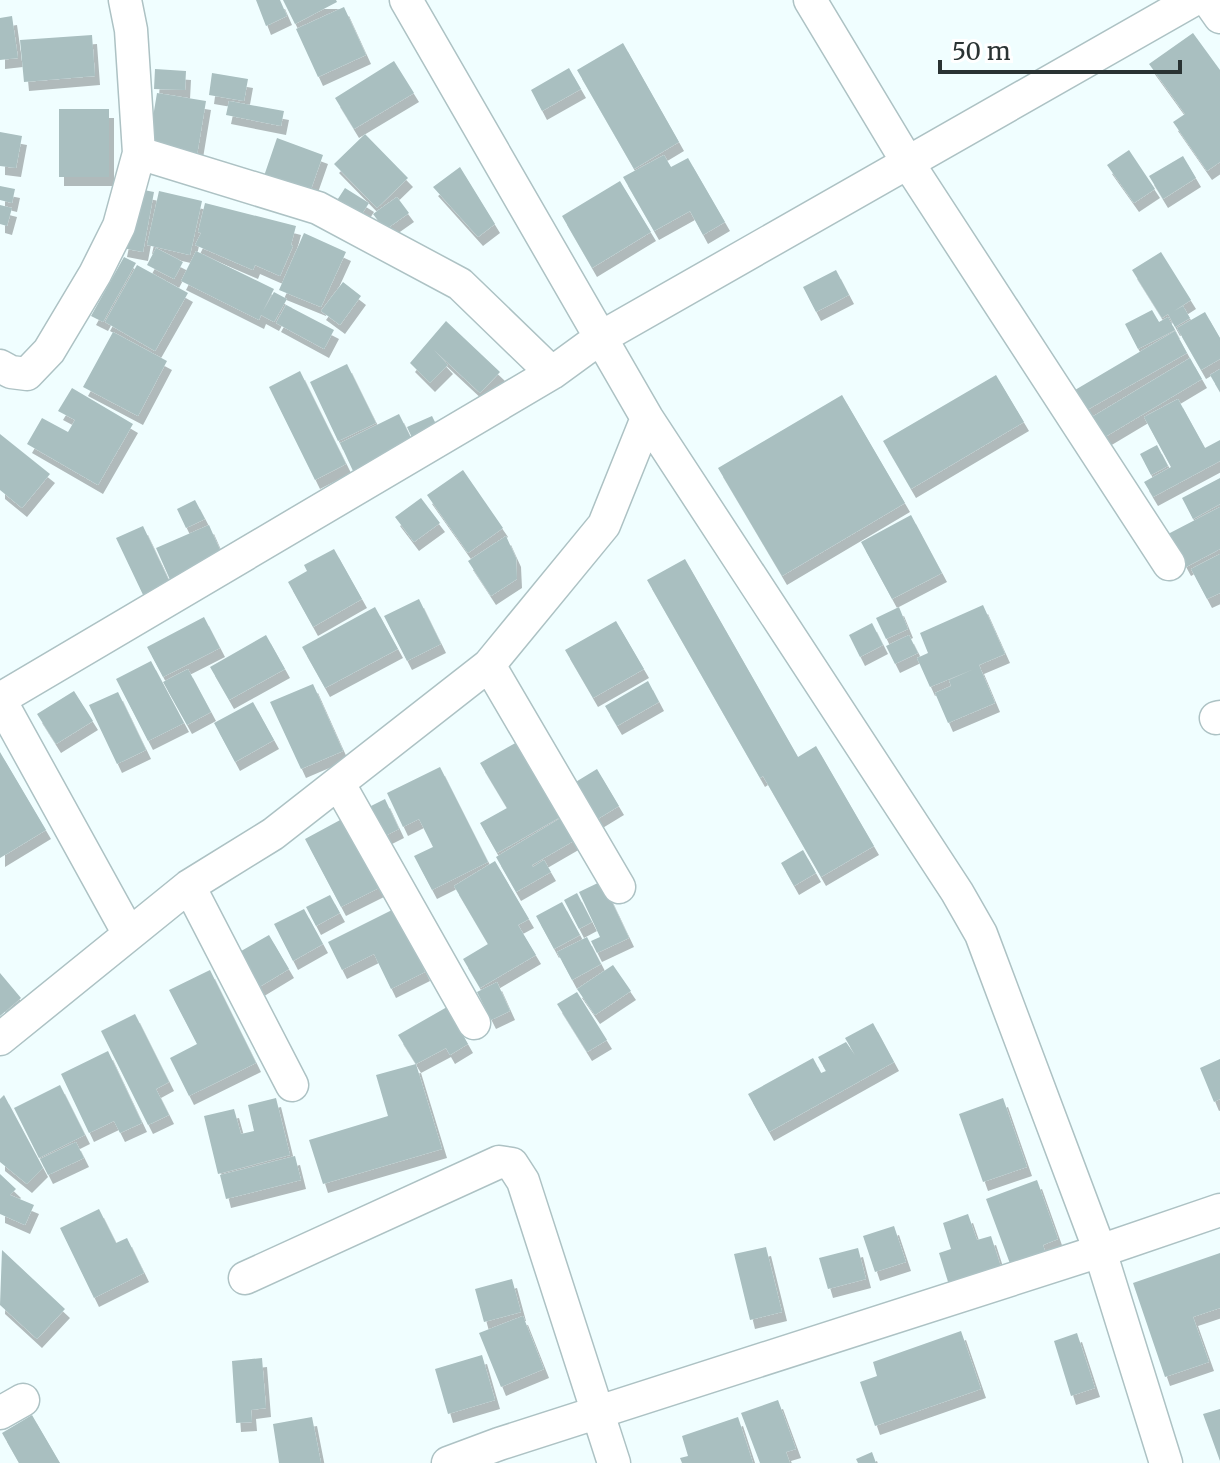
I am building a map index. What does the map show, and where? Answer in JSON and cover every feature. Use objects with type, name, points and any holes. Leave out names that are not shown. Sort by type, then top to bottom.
[{"type":"street","points":[[0,366],[11,372],[27,374],[49,351],[95,274],[119,226],[139,153],[131,30],[125,0]]},
{"type":"street","points":[[406,0],[647,418],[957,892],[981,934],[1100,1251],[1166,1463]]},
{"type":"street","points":[[810,0],[908,163],[1169,564]]},
{"type":"street","points":[[129,934],[0,700],[552,373],[600,338],[1193,0]]},
{"type":"street","points":[[1208,0],[1220,17]]},
{"type":"street","points":[[139,153],[318,208],[460,284],[552,373]]},
{"type":"street","points":[[0,1039],[189,886],[273,834],[489,665],[604,525],[647,418]]},
{"type":"street","points":[[489,665],[619,887]]},
{"type":"street","points":[[339,784],[474,1023]]},
{"type":"street","points":[[189,886],[292,1085]]},
{"type":"street","points":[[245,1278],[499,1162],[512,1164],[523,1181],[614,1463]]},
{"type":"street","points":[[448,1463],[1220,1210]]},
{"type":"building","points":[[256,0],[280,0],[287,16],[266,26]]},
{"type":"building","points":[[283,0],[336,0],[337,2],[295,24]]},
{"type":"building","points":[[344,7],[366,55],[318,77],[296,29]]},
{"type":"building","points":[[12,16],[18,58],[0,60],[0,18]]},
{"type":"building","points":[[1193,33],[1220,70],[1220,162],[1207,171],[1173,122],[1185,114],[1149,64]]},
{"type":"building","points":[[92,35],[95,76],[24,82],[20,40]]},
{"type":"building","points":[[623,43],[679,142],[634,169],[577,70]]},
{"type":"building","points":[[394,61],[414,93],[354,129],[335,98]]},
{"type":"building","points":[[569,68],[581,89],[542,111],[531,90]]},
{"type":"building","points":[[155,69],[186,71],[185,90],[154,89]]},
{"type":"building","points":[[212,73],[248,79],[244,101],[209,95]]},
{"type":"building","points":[[157,93],[206,101],[196,161],[147,153]]},
{"type":"building","points":[[229,101],[284,111],[281,126],[226,115]]},
{"type":"building","points":[[59,109],[109,109],[109,177],[59,177]]},
{"type":"building","points":[[0,132],[22,136],[16,168],[0,166]]},
{"type":"building","points":[[365,134],[408,178],[377,208],[334,164]]},
{"type":"building","points":[[277,138],[323,155],[310,192],[264,176]]},
{"type":"building","points":[[1129,150],[1155,189],[1134,203],[1107,165]]},
{"type":"building","points":[[664,155],[671,167],[688,158],[725,222],[703,235],[690,211],[654,231],[623,177]]},
{"type":"building","points":[[1183,156],[1196,178],[1163,199],[1149,176]]},
{"type":"building","points":[[460,167],[495,224],[478,237],[433,187]]},
{"type":"building","points":[[620,181],[651,232],[592,268],[562,216]]},
{"type":"building","points":[[0,186],[15,189],[12,203],[0,200]]},
{"type":"building","points":[[134,188],[154,192],[143,252],[122,248]]},
{"type":"building","points":[[345,188],[369,203],[358,220],[334,205]]},
{"type":"building","points":[[159,191],[202,201],[190,255],[147,245]]},
{"type":"building","points":[[397,197],[409,213],[385,230],[373,214]]},
{"type":"building","points":[[205,203],[296,226],[293,246],[280,276],[255,265],[253,270],[195,245],[201,233],[198,232]]},
{"type":"building","points":[[0,205],[12,208],[7,226],[0,224]]},
{"type":"building","points":[[304,233],[346,252],[321,307],[279,290]]},
{"type":"building","points":[[156,248],[183,262],[174,279],[147,265]]},
{"type":"building","points":[[196,251],[274,289],[263,311],[274,292],[287,299],[274,322],[261,315],[259,320],[181,281]]},
{"type":"building","points":[[1161,252],[1191,300],[1174,311],[1183,306],[1190,318],[1175,327],[1168,314],[1162,318],[1132,270]]},
{"type":"building","points":[[124,257],[136,263],[103,322],[91,316]]},
{"type":"building","points":[[137,265],[188,293],[155,351],[105,322]]},
{"type":"building","points":[[836,270],[849,295],[816,312],[803,287]]},
{"type":"building","points":[[343,282],[361,296],[340,325],[321,311]]},
{"type":"building","points":[[286,305],[334,330],[324,349],[276,323]]},
{"type":"building","points":[[1152,310],[1159,322],[1168,317],[1175,330],[1138,349],[1125,324]]},
{"type":"building","points":[[1205,312],[1220,338],[1220,359],[1201,370],[1177,328]]},
{"type":"building","points":[[446,321],[500,372],[480,393],[434,350],[448,365],[430,383],[410,363]]},
{"type":"building","points":[[1175,331],[1187,353],[1087,410],[1075,390]]},
{"type":"building","points":[[113,332],[167,361],[138,416],[83,387]]},
{"type":"building","points":[[1190,358],[1202,379],[1105,437],[1092,417]]},
{"type":"building","points":[[347,364],[376,423],[338,441],[310,382]]},
{"type":"building","points":[[1220,369],[1220,392],[1210,375]]},
{"type":"building","points":[[300,371],[346,464],[315,480],[269,387]]},
{"type":"building","points":[[996,375],[1024,422],[911,489],[883,441]]},
{"type":"building","points":[[72,388],[133,424],[98,485],[27,444],[42,418],[68,432],[75,420],[58,411]]},
{"type":"building","points":[[842,395],[905,503],[782,576],[718,468]]},
{"type":"building","points":[[1178,399],[1205,448],[1220,440],[1220,461],[1153,497],[1144,482],[1171,467],[1144,417]]},
{"type":"building","points":[[399,414],[413,442],[353,471],[340,443]]},
{"type":"building","points":[[432,416],[439,430],[414,442],[407,427]]},
{"type":"building","points":[[0,434],[50,474],[22,508],[0,490]]},
{"type":"building","points":[[1157,445],[1168,466],[1151,475],[1140,454]]},
{"type":"building","points":[[463,470],[503,528],[468,553],[427,495]]},
{"type":"building","points":[[1220,478],[1220,504],[1193,519],[1182,498]]},
{"type":"building","points":[[421,498],[440,523],[414,542],[395,517]]},
{"type":"building","points":[[195,500],[205,519],[186,528],[177,509]]},
{"type":"building","points":[[1220,507],[1220,549],[1186,567],[1168,534]]},
{"type":"building","points":[[911,515],[942,573],[892,599],[861,542]]},
{"type":"building","points":[[209,525],[224,559],[171,582],[156,548]]},
{"type":"building","points":[[143,526],[172,587],[145,599],[116,538]]},
{"type":"building","points":[[506,536],[516,558],[517,579],[491,596],[468,561]]},
{"type":"building","points":[[334,549],[362,599],[313,627],[288,582],[307,571],[304,565]]},
{"type":"building","points":[[1220,554],[1220,593],[1207,599],[1191,569]]},
{"type":"building","points":[[685,559],[798,757],[816,746],[874,846],[821,877],[763,776],[760,778],[647,580]]},
{"type":"building","points":[[419,599],[441,644],[407,661],[384,616]]},
{"type":"building","points":[[983,605],[1005,654],[979,665],[995,703],[948,723],[935,693],[951,686],[949,680],[974,669],[930,687],[917,658],[928,653],[920,633]]},
{"type":"building","points":[[375,607],[398,649],[325,688],[302,647]]},
{"type":"building","points":[[899,607],[908,629],[886,639],[876,618]]},
{"type":"building","points":[[204,617],[220,648],[163,677],[147,647]]},
{"type":"building","points":[[616,621],[644,669],[593,698],[565,650]]},
{"type":"building","points":[[872,623],[883,645],[860,657],[849,635]]},
{"type":"building","points":[[266,635],[285,669],[229,700],[210,667]]},
{"type":"building","points":[[909,635],[918,653],[895,664],[886,646]]},
{"type":"building","points":[[151,661],[184,723],[148,741],[116,679]]},
{"type":"building","points":[[188,669],[211,712],[187,725],[163,682]]},
{"type":"building","points":[[648,681],[659,702],[617,726],[605,706]]},
{"type":"building","points":[[313,684],[343,751],[301,769],[270,702]]},
{"type":"building","points":[[74,691],[93,721],[56,744],[37,714]]},
{"type":"building","points":[[118,692],[146,750],[117,764],[89,705]]},
{"type":"building","points":[[253,702],[274,740],[235,762],[214,723]]},
{"type":"building","points":[[519,741],[562,816],[497,853],[480,823],[507,808],[480,763]]},
{"type":"building","points":[[0,752],[46,830],[0,858]]},
{"type":"building","points":[[440,767],[488,862],[432,890],[414,856],[433,847],[419,819],[403,827],[387,793]]},
{"type":"building","points":[[597,769],[619,806],[596,820],[574,783]]},
{"type":"building","points":[[385,799],[399,829],[381,838],[367,808]]},
{"type":"building","points":[[564,816],[577,839],[532,865],[544,860],[551,872],[516,892],[496,857]]},
{"type":"building","points":[[342,819],[379,888],[341,907],[305,839]]},
{"type":"building","points":[[803,850],[816,873],[794,886],[781,863]]},
{"type":"building","points":[[495,861],[529,919],[518,925],[536,955],[480,988],[463,959],[488,944],[454,886]]},
{"type":"building","points":[[602,881],[629,938],[597,953],[591,941],[600,937],[579,892]]},
{"type":"building","points":[[577,893],[592,922],[579,929],[564,900]]},
{"type":"building","points":[[330,895],[340,913],[316,926],[306,907]]},
{"type":"building","points":[[562,902],[580,935],[554,949],[536,916]]},
{"type":"building","points":[[304,909],[323,944],[293,961],[274,924]]},
{"type":"building","points":[[394,909],[425,972],[391,989],[374,954],[342,970],[328,942]]},
{"type":"building","points":[[269,935],[289,969],[256,989],[236,954]]},
{"type":"building","points":[[587,937],[601,964],[572,980],[557,952]]},
{"type":"building","points":[[613,965],[631,991],[595,1015],[577,989]]},
{"type":"building","points":[[210,970],[256,1063],[189,1096],[170,1058],[197,1044],[169,990]]},
{"type":"building","points":[[0,973],[21,998],[0,1016]]},
{"type":"building","points":[[497,982],[510,1011],[491,1020],[477,992]]},
{"type":"building","points":[[577,992],[607,1040],[587,1052],[557,1004]]},
{"type":"building","points":[[447,1007],[468,1044],[450,1055],[446,1048],[416,1064],[398,1035]]},
{"type":"building","points":[[135,1014],[169,1082],[156,1089],[169,1115],[148,1125],[101,1031]]},
{"type":"building","points":[[873,1023],[894,1062],[769,1132],[748,1094],[813,1058],[821,1073],[826,1071],[818,1057],[846,1042],[855,1055],[845,1038]]},
{"type":"building","points":[[108,1051],[142,1123],[120,1133],[114,1121],[89,1133],[61,1074]]},
{"type":"building","points":[[1220,1059],[1220,1099],[1214,1102],[1200,1068]]},
{"type":"building","points":[[416,1064],[442,1149],[323,1184],[309,1140],[388,1116],[376,1075]]},
{"type":"building","points":[[60,1085],[85,1135],[39,1158],[14,1108]]},
{"type":"building","points":[[4,1095],[43,1168],[27,1184],[0,1162],[0,1099]]},
{"type":"building","points":[[276,1098],[290,1155],[218,1174],[204,1116],[234,1109],[241,1134],[254,1131],[248,1105]]},
{"type":"building","points":[[1003,1098],[1027,1167],[983,1182],[959,1114]]},
{"type":"building","points":[[76,1142],[84,1158],[48,1175],[40,1159]]},
{"type":"building","points":[[295,1156],[301,1180],[226,1199],[220,1175]]},
{"type":"building","points":[[0,1174],[16,1189],[10,1195],[34,1205],[25,1225],[0,1214]]},
{"type":"building","points":[[1037,1180],[1058,1239],[1043,1245],[1047,1257],[1012,1269],[986,1199]]},
{"type":"building","points":[[99,1209],[116,1243],[127,1238],[144,1273],[94,1298],[60,1228]]},
{"type":"building","points":[[968,1214],[977,1240],[991,1236],[1001,1267],[949,1285],[939,1253],[951,1249],[943,1223]]},
{"type":"building","points":[[894,1226],[906,1262],[875,1272],[863,1236]]},
{"type":"building","points":[[766,1247],[782,1312],[750,1320],[734,1254]]},
{"type":"building","points":[[858,1248],[866,1279],[828,1289],[819,1258]]},
{"type":"building","points":[[2,1250],[65,1309],[37,1339],[0,1305]]},
{"type":"building","points":[[1220,1253],[1220,1308],[1193,1317],[1209,1362],[1165,1377],[1133,1283]]},
{"type":"building","points":[[512,1279],[521,1312],[484,1322],[475,1289]]},
{"type":"building","points":[[523,1316],[544,1369],[501,1387],[479,1333]]},
{"type":"building","points":[[961,1331],[981,1389],[875,1426],[860,1382],[877,1376],[873,1362]]},
{"type":"building","points":[[1077,1333],[1095,1388],[1071,1396],[1054,1341]]},
{"type":"building","points":[[482,1355],[495,1400],[448,1414],[435,1369]]},
{"type":"building","points":[[262,1358],[266,1408],[251,1410],[252,1422],[236,1423],[232,1361]]},
{"type":"building","points":[[778,1400],[796,1449],[786,1452],[790,1463],[760,1463],[741,1413]]},
{"type":"building","points":[[1220,1409],[1220,1461],[1203,1414]]},
{"type":"building","points":[[32,1415],[60,1463],[19,1463],[2,1433]]},
{"type":"building","points":[[312,1417],[321,1463],[279,1463],[273,1424]]},
{"type":"building","points":[[738,1417],[753,1463],[682,1463],[680,1458],[688,1456],[682,1436]]},
{"type":"building","points":[[872,1452],[876,1463],[858,1463],[856,1459]]}]
